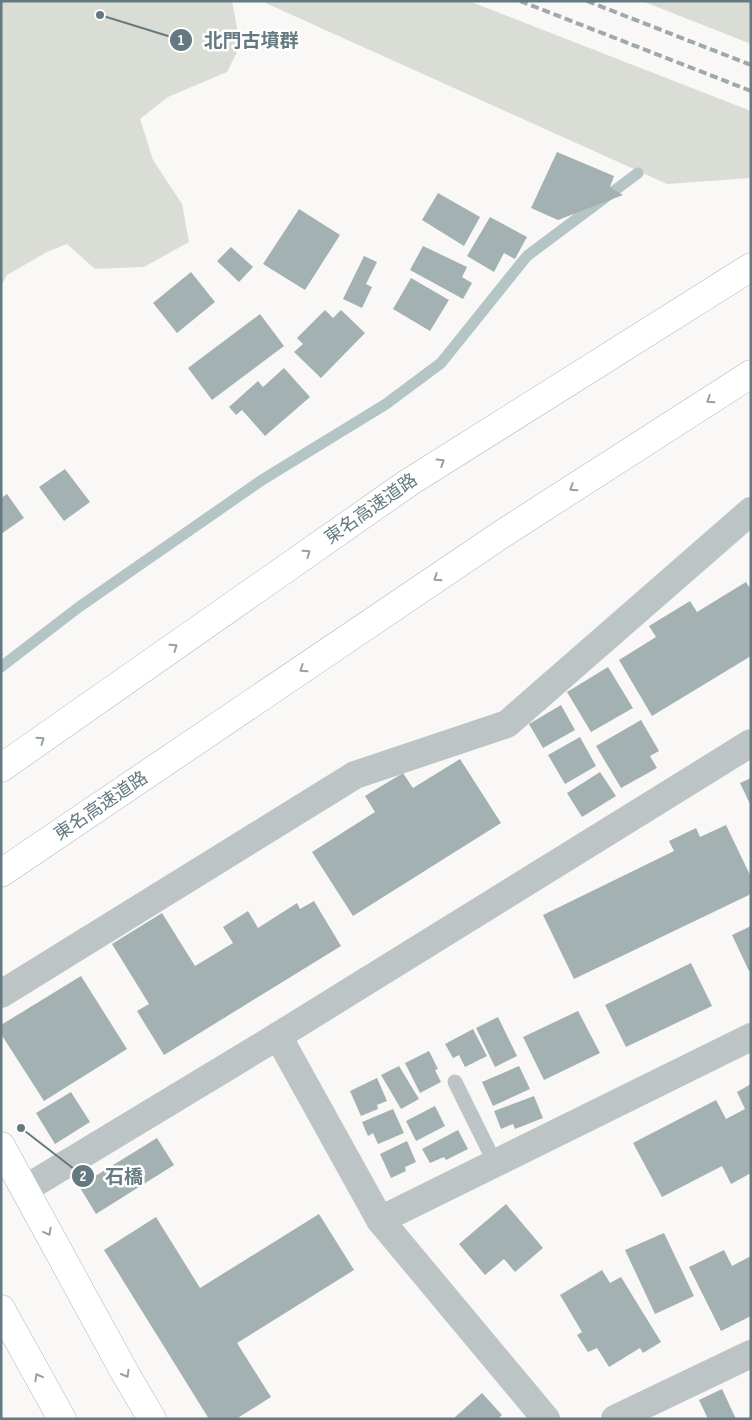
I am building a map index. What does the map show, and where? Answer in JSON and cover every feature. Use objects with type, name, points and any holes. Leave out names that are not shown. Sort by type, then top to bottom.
[{"type":"main road","name":"東名高速道路","points":[[1,768],[408,483],[751,266]]},
{"type":"main road","name":"東名高速道路","points":[[1,873],[502,534],[751,374]]},
{"type":"main road","points":[[1,1146],[124,1373],[152,1419]]},
{"type":"main road","points":[[1,1309],[62,1419]]},
{"type":"street","points":[[1,994],[355,775],[506,724],[751,511]]},
{"type":"street","points":[[24,1189],[278,1036],[751,743]]},
{"type":"street","points":[[278,1036],[380,1220],[546,1419]]},
{"type":"street","points":[[380,1220],[751,1037]]},
{"type":"street","points":[[615,1419],[751,1354]]},
{"type":"lane","points":[[454,1082],[495,1163]]},
{"type":"shaded area","points":[[1,1],[232,1],[238,33],[237,52],[227,72],[168,97],[140,119],[153,160],[182,204],[189,242],[144,267],[95,269],[67,244],[47,252],[7,275],[1,286]]},
{"type":"shaded area","points":[[261,1],[469,1],[751,111],[751,178],[667,184]]},
{"type":"shaded area","points":[[642,1],[751,1],[751,44]]},
{"type":"building","points":[[557,152],[614,176],[610,187],[623,195],[558,220],[531,208]]},
{"type":"building","points":[[438,193],[480,217],[464,246],[422,220]]},
{"type":"building","points":[[299,209],[340,235],[305,290],[263,264]]},
{"type":"building","points":[[490,217],[527,237],[515,259],[504,253],[494,272],[467,256]]},
{"type":"building","points":[[423,246],[467,267],[462,277],[472,283],[463,299],[410,270]]},
{"type":"building","points":[[231,247],[253,267],[239,282],[217,261]]},
{"type":"building","points":[[364,256],[377,262],[366,284],[372,287],[362,308],[343,299]]},
{"type":"building","points":[[191,272],[215,302],[177,333],[153,303]]},
{"type":"building","points":[[411,278],[449,300],[430,331],[393,309]]},
{"type":"building","points":[[325,310],[333,318],[341,310],[365,333],[321,378],[294,352],[303,344],[297,338]]},
{"type":"building","points":[[260,314],[284,346],[212,400],[188,368]]},
{"type":"building","points":[[284,368],[310,397],[265,436],[242,410],[236,415],[229,407],[258,381],[263,387]]},
{"type":"building","points":[[65,469],[90,502],[64,521],[39,487]]},
{"type":"building","points":[[7,494],[24,518],[1,534],[1,498]]},
{"type":"building","points":[[746,582],[751,590],[751,656],[652,716],[619,660],[656,637],[649,626],[690,601],[697,612]]},
{"type":"building","points":[[608,667],[633,708],[591,732],[567,692]]},
{"type":"building","points":[[561,705],[575,730],[543,748],[529,724]]},
{"type":"building","points":[[641,720],[659,751],[650,756],[657,768],[621,788],[596,746]]},
{"type":"building","points":[[580,737],[596,766],[565,784],[548,755]]},
{"type":"building","points":[[460,759],[501,823],[353,916],[312,852],[375,812],[365,796],[403,773],[413,788]]},
{"type":"building","points":[[600,772],[616,796],[582,817],[567,793]]},
{"type":"building","points":[[751,778],[751,806],[740,783]]},
{"type":"building","points":[[726,825],[751,877],[751,894],[574,979],[543,915],[674,851],[669,841],[696,828],[700,837]]},
{"type":"building","points":[[314,901],[341,946],[164,1055],[137,1011],[149,1004],[112,944],[162,913],[195,966],[233,943],[223,927],[248,911],[258,928],[297,903],[300,909]]},
{"type":"building","points":[[751,926],[751,970],[749,971],[732,935]]},
{"type":"building","points":[[691,963],[712,1006],[626,1047],[605,1005]]},
{"type":"building","points":[[81,976],[127,1049],[44,1101],[1,1034],[1,1025]]},
{"type":"building","points":[[578,1011],[600,1053],[544,1080],[523,1037]]},
{"type":"building","points":[[498,1017],[517,1056],[495,1067],[476,1028]]},
{"type":"building","points":[[473,1029],[487,1056],[465,1067],[459,1055],[453,1058],[445,1044]]},
{"type":"building","points":[[429,1051],[438,1069],[435,1070],[441,1082],[420,1093],[405,1063]]},
{"type":"building","points":[[399,1066],[419,1099],[401,1109],[381,1075]]},
{"type":"building","points":[[519,1066],[530,1089],[493,1106],[482,1082]]},
{"type":"building","points":[[377,1078],[387,1101],[377,1105],[378,1109],[361,1116],[350,1091]]},
{"type":"building","points":[[751,1084],[751,1173],[731,1184],[722,1166],[662,1197],[633,1143],[716,1100],[726,1119],[745,1109],[737,1092]]},
{"type":"building","points":[[71,1092],[90,1122],[55,1144],[36,1113]]},
{"type":"building","points":[[534,1096],[543,1118],[515,1129],[513,1124],[501,1129],[494,1111]]},
{"type":"building","points":[[435,1106],[445,1126],[416,1141],[406,1121]]},
{"type":"building","points":[[393,1109],[404,1133],[378,1144],[373,1133],[368,1136],[362,1122]]},
{"type":"building","points":[[458,1130],[468,1149],[446,1160],[444,1157],[430,1163],[422,1149]]},
{"type":"building","points":[[157,1138],[174,1165],[96,1214],[79,1186]]},
{"type":"building","points":[[407,1141],[416,1162],[405,1167],[406,1171],[391,1178],[380,1154]]},
{"type":"building","points":[[506,1204],[543,1248],[515,1272],[504,1259],[485,1275],[459,1244]]},
{"type":"building","points":[[319,1214],[354,1270],[237,1343],[271,1397],[236,1419],[209,1419],[104,1250],[156,1217],[200,1288]]},
{"type":"building","points":[[664,1233],[694,1296],[655,1314],[625,1250]]},
{"type":"building","points":[[724,1250],[732,1266],[751,1256],[751,1316],[721,1331],[689,1267]]},
{"type":"building","points":[[602,1270],[610,1283],[621,1277],[661,1342],[643,1353],[640,1348],[609,1367],[597,1348],[588,1352],[577,1335],[582,1332],[560,1295]]},
{"type":"building","points":[[722,1389],[736,1419],[708,1419],[699,1400]]},
{"type":"building","points":[[482,1393],[502,1415],[498,1419],[453,1419]]},
{"type":"waterway","points":[[1,667],[79,607],[262,480],[386,404],[441,363],[527,256],[638,173]]},
{"type":"railway","points":[[520,1],[751,91]]},
{"type":"railway","points":[[587,1],[751,65]]},
{"type":"place","name":"北門古墳群","points":[[100,15]]},
{"type":"place","name":"石橋","points":[[21,1128]]}]
